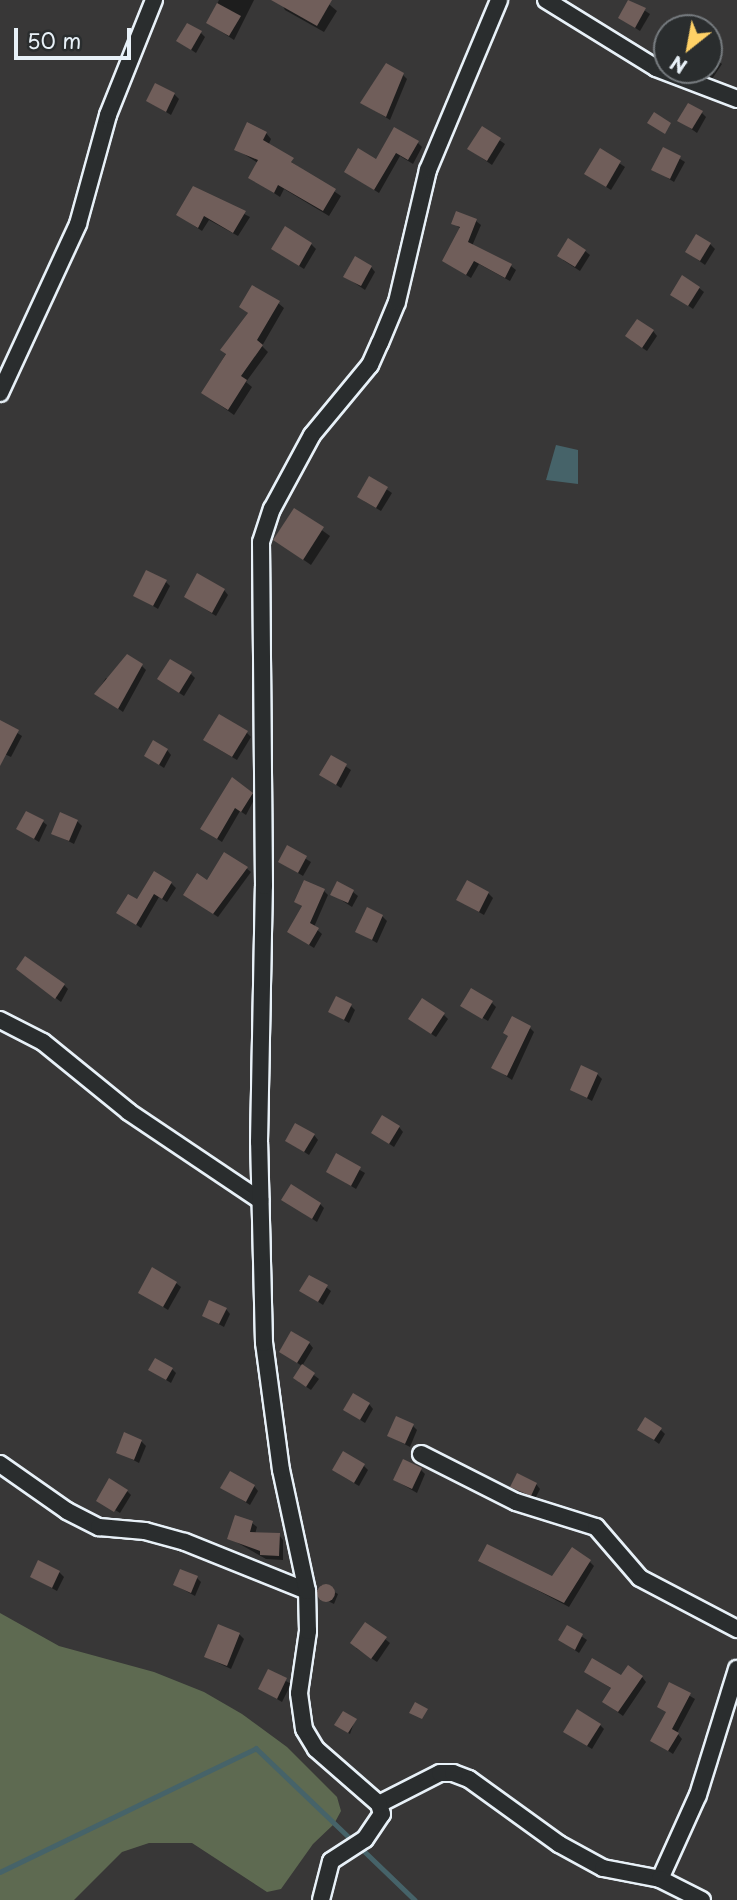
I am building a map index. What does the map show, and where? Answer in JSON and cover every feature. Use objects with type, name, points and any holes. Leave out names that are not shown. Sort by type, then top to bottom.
[{"type":"street","points":[[0,393],[78,224],[108,115],[154,0]]},
{"type":"street","points":[[321,1900],[331,1861],[377,1826],[382,1814],[379,1804],[316,1749],[304,1729],[299,1693],[307,1631],[307,1591],[281,1470],[264,1343],[260,1200],[264,761],[261,541],[272,509],[312,436],[370,365],[380,343],[397,302],[428,170],[499,0]]},
{"type":"street","points":[[546,0],[656,68],[737,99]]},
{"type":"street","points":[[0,1020],[43,1042],[129,1112],[260,1200]]},
{"type":"street","points":[[421,1454],[516,1502],[596,1527],[640,1578],[737,1629]]},
{"type":"street","points":[[0,1464],[68,1511],[99,1527],[145,1531],[185,1542],[307,1591]]},
{"type":"street","points":[[660,1879],[698,1795],[737,1669]]},
{"type":"street","points":[[379,1804],[440,1773],[453,1773],[469,1779],[559,1844],[603,1868],[660,1879],[702,1900]]},
{"type":"green space","points":[[0,1613],[59,1646],[154,1672],[204,1692],[242,1714],[287,1747],[337,1797],[341,1811],[334,1824],[313,1844],[281,1889],[267,1892],[192,1843],[149,1843],[122,1852],[74,1900],[0,1900]]},
{"type":"water","points":[[556,445],[578,450],[578,484],[546,480]]},
{"type":"building","points":[[271,0],[332,0],[317,26]]},
{"type":"building","points":[[628,0],[646,8],[635,28],[618,18]]},
{"type":"building","points":[[217,3],[241,16],[229,36],[206,23]]},
{"type":"building","points":[[187,23],[202,31],[191,50],[176,41]]},
{"type":"building","points":[[386,63],[404,73],[386,117],[360,103]]},
{"type":"building","points":[[155,83],[175,93],[166,112],[146,101]]},
{"type":"building","points":[[688,103],[703,111],[692,129],[677,121]]},
{"type":"building","points":[[654,112],[671,123],[665,134],[647,123]]},
{"type":"building","points":[[247,122],[267,132],[263,140],[294,158],[291,162],[336,189],[323,211],[278,185],[274,193],[248,178],[258,160],[234,150]]},
{"type":"building","points":[[482,126],[501,138],[487,161],[467,149]]},
{"type":"building","points":[[394,127],[419,141],[408,160],[396,153],[374,190],[344,172],[358,148],[376,159]]},
{"type":"building","points":[[663,147],[681,156],[670,179],[651,170]]},
{"type":"building","points":[[600,148],[621,161],[606,187],[584,174]]},
{"type":"building","points":[[193,186],[246,211],[233,233],[204,216],[198,228],[176,215]]},
{"type":"building","points":[[456,211],[477,219],[468,242],[512,264],[505,278],[474,261],[466,275],[442,261],[460,227],[451,224]]},
{"type":"building","points":[[285,226],[312,243],[299,266],[271,249]]},
{"type":"building","points":[[696,234],[711,243],[700,261],[685,252]]},
{"type":"building","points":[[568,238],[586,250],[575,267],[557,256]]},
{"type":"building","points":[[355,256],[372,266],[361,286],[343,277]]},
{"type":"building","points":[[682,275],[700,287],[688,306],[670,295]]},
{"type":"building","points":[[252,285],[280,301],[257,340],[263,345],[241,376],[247,380],[228,410],[201,393],[226,354],[220,350],[248,313],[239,307]]},
{"type":"building","points":[[637,319],[654,330],[642,348],[625,336]]},
{"type":"building","points":[[369,476],[388,487],[376,508],[357,497]]},
{"type":"building","points":[[294,508],[324,527],[303,560],[273,540]]},
{"type":"building","points":[[146,570],[167,580],[153,606],[133,596]]},
{"type":"building","points":[[197,573],[225,589],[212,613],[184,597]]},
{"type":"building","points":[[127,654],[143,664],[118,709],[94,694]]},
{"type":"building","points":[[170,659],[192,672],[179,693],[157,679]]},
{"type":"building","points":[[219,714],[248,731],[232,757],[203,740]]},
{"type":"building","points":[[0,720],[19,730],[0,766]]},
{"type":"building","points":[[153,740],[168,749],[159,765],[144,756]]},
{"type":"building","points":[[331,755],[347,764],[336,785],[319,775]]},
{"type":"building","points":[[232,777],[253,793],[241,812],[235,808],[217,839],[200,829]]},
{"type":"building","points":[[26,811],[44,820],[34,839],[16,829]]},
{"type":"building","points":[[60,812],[78,820],[69,841],[51,834]]},
{"type":"building","points":[[287,845],[307,856],[298,873],[278,862]]},
{"type":"building","points":[[224,852],[248,867],[213,914],[183,895],[197,873],[207,880]]},
{"type":"building","points":[[154,871],[172,882],[162,899],[154,894],[136,925],[116,913],[128,894],[137,899]]},
{"type":"building","points":[[304,880],[325,889],[310,923],[319,928],[309,945],[287,932],[302,906],[294,902]]},
{"type":"building","points":[[467,880],[489,892],[479,912],[456,900]]},
{"type":"building","points":[[337,881],[354,890],[348,903],[330,895]]},
{"type":"building","points":[[367,907],[383,915],[372,940],[355,932]]},
{"type":"building","points":[[25,956],[65,984],[55,999],[16,969]]},
{"type":"building","points":[[471,988],[493,1001],[482,1019],[460,1006]]},
{"type":"building","points":[[336,996],[352,1004],[344,1020],[328,1012]]},
{"type":"building","points":[[422,998],[445,1013],[431,1034],[408,1019]]},
{"type":"building","points":[[512,1016],[531,1026],[507,1076],[491,1068],[508,1036],[503,1033]]},
{"type":"building","points":[[581,1065],[598,1073],[587,1098],[570,1090]]},
{"type":"building","points":[[382,1115],[400,1126],[389,1144],[371,1133]]},
{"type":"building","points":[[295,1123],[315,1134],[304,1152],[285,1141]]},
{"type":"building","points":[[336,1153],[361,1167],[351,1186],[326,1172]]},
{"type":"building","points":[[291,1184],[321,1203],[312,1219],[281,1200]]},
{"type":"building","points":[[152,1267],[177,1282],[163,1307],[138,1293]]},
{"type":"building","points":[[309,1275],[328,1285],[318,1302],[299,1291]]},
{"type":"building","points":[[209,1300],[227,1308],[219,1324],[202,1316]]},
{"type":"building","points":[[291,1331],[310,1342],[297,1363],[279,1352]]},
{"type":"building","points":[[155,1358],[173,1368],[166,1380],[148,1370]]},
{"type":"building","points":[[302,1364],[315,1373],[306,1387],[293,1378]]},
{"type":"building","points":[[353,1393],[370,1403],[360,1420],[343,1410]]},
{"type":"building","points":[[396,1416],[414,1424],[405,1444],[387,1436]]},
{"type":"building","points":[[645,1417],[662,1428],[654,1440],[637,1430]]},
{"type":"building","points":[[124,1432],[142,1440],[134,1460],[116,1453]]},
{"type":"building","points":[[343,1451],[365,1464],[354,1483],[332,1470]]},
{"type":"building","points":[[403,1459],[422,1468],[412,1489],[393,1480]]},
{"type":"building","points":[[230,1471],[255,1485],[246,1502],[220,1488]]},
{"type":"building","points":[[517,1473],[537,1483],[531,1496],[510,1487]]},
{"type":"building","points":[[109,1478],[128,1490],[114,1512],[96,1501]]},
{"type":"building","points":[[235,1515],[253,1521],[250,1532],[280,1533],[279,1556],[260,1555],[260,1551],[227,1539]]},
{"type":"building","points":[[487,1544],[552,1576],[572,1547],[591,1560],[564,1603],[478,1561]]},
{"type":"building","points":[[38,1560],[60,1571],[52,1588],[30,1577]]},
{"type":"building","points":[[180,1569],[198,1576],[191,1593],[173,1585]]},
{"type":"building","points":[[326,1584],[332,1587],[335,1593],[332,1599],[326,1602],[320,1599],[317,1593],[320,1587]]},
{"type":"building","points":[[365,1622],[387,1637],[371,1659],[350,1643]]},
{"type":"building","points":[[218,1624],[240,1633],[227,1666],[204,1657]]},
{"type":"building","points":[[567,1625],[583,1634],[575,1650],[558,1640]]},
{"type":"building","points":[[592,1658],[621,1675],[628,1665],[643,1676],[618,1712],[602,1702],[611,1688],[584,1672]]},
{"type":"building","points":[[268,1669],[287,1678],[277,1699],[258,1689]]},
{"type":"building","points":[[669,1682],[691,1693],[672,1729],[679,1733],[668,1751],[650,1741],[666,1712],[657,1707]]},
{"type":"building","points":[[415,1702],[428,1709],[422,1719],[409,1713]]},
{"type":"building","points":[[577,1709],[601,1724],[587,1746],[563,1732]]},
{"type":"building","points":[[343,1711],[357,1719],[348,1733],[334,1725]]},
{"type":"waterway","points":[[0,1872],[256,1748],[353,1841]]},
{"type":"waterway","points":[[360,1847],[415,1900]]}]
